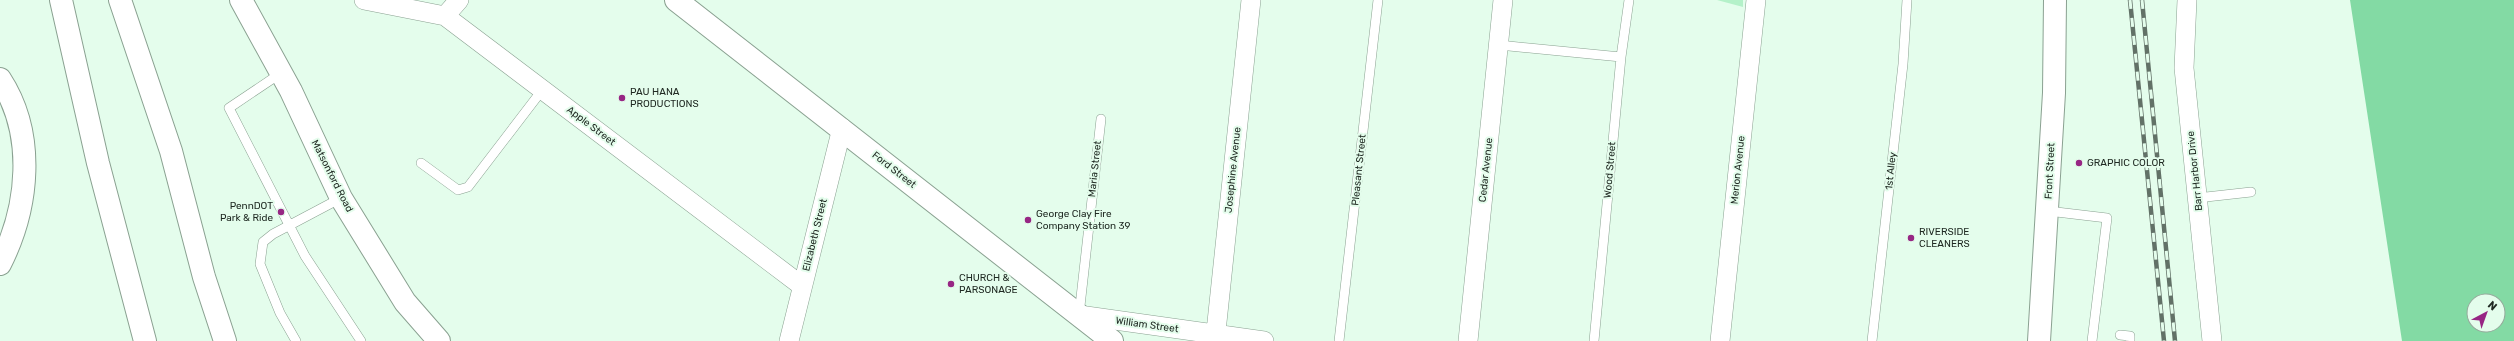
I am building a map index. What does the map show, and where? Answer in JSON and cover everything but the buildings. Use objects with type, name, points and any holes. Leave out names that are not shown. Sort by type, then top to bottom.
[{"type":"main road","points":[[61,0],[98,163],[145,341]]},
{"type":"main road","points":[[120,0],[172,151],[204,277],[225,341]]},
{"type":"main road","name":"Matsonford Road","points":[[241,0],[281,73],[341,198],[405,302],[439,341]]},
{"type":"main road","name":"Ford Street","points":[[676,0],[842,128],[1112,341]]},
{"type":"main road","name":"Front Street","points":[[2039,341],[2054,92],[2055,0]]},
{"type":"main road","points":[[0,79],[18,116],[24,146],[25,169],[19,213],[12,238],[0,264]]},
{"type":"street","name":"Apple Street","points":[[364,0],[445,16],[802,286]]},
{"type":"street","points":[[445,16],[459,0]]},
{"type":"street","name":"Josephine Avenue","points":[[1215,338],[1251,0]]},
{"type":"street","name":"Cedar Avenue","points":[[1468,341],[1503,0]]},
{"type":"street","name":"Merion Avenue","points":[[1720,341],[1756,0]]},
{"type":"street","name":"Barr Harbor Drive","points":[[2187,0],[2184,68],[2212,341]]},
{"type":"street","name":"Elizabeth Street","points":[[789,341],[842,128]]},
{"type":"street","name":"William Street","points":[[1079,315],[1215,338],[1264,341]]},
{"type":"lane","name":"Pleasant Street","points":[[1339,341],[1378,0]]},
{"type":"lane","name":"Wood Street","points":[[1594,341],[1621,57],[1630,0]]},
{"type":"lane","name":"1st Alley","points":[[1872,341],[1903,64],[1906,0]]},
{"type":"lane","points":[[1499,45],[1621,57]]},
{"type":"lane","points":[[281,73],[230,108],[288,226],[305,256],[361,341]]},
{"type":"lane","points":[[421,163],[458,190],[468,187],[543,89]]},
{"type":"lane","name":"Maria Street","points":[[1079,315],[1100,119]]},
{"type":"lane","points":[[2197,198],[2251,192]]},
{"type":"lane","points":[[296,341],[280,313],[260,264],[263,242],[288,226],[341,198]]},
{"type":"lane","points":[[2048,211],[2107,218],[2092,341]]},
{"type":"lane","points":[[2120,335],[2130,336],[2130,341]]},
{"type":"shaded area","points":[[1717,0],[1743,0],[1743,7]]},
{"type":"shaded area","points":[[2350,0],[2514,0],[2514,341],[2402,341]]},
{"type":"railway","points":[[2130,0],[2164,341]]},
{"type":"railway","points":[[2142,0],[2175,341]]},
{"type":"place","name":"PAU HANA PRODUCTIONS","points":[[622,98]]},
{"type":"place","name":"GRAPHIC COLOR","points":[[2079,163]]},
{"type":"place","name":"PennDOT Park & Ride","points":[[281,212]]},
{"type":"place","name":"George Clay Fire Company Station 39","points":[[1028,220]]},
{"type":"place","name":"RIVERSIDE CLEANERS","points":[[1911,238]]},
{"type":"place","name":"CHURCH & PARSONAGE","points":[[951,284]]}]
